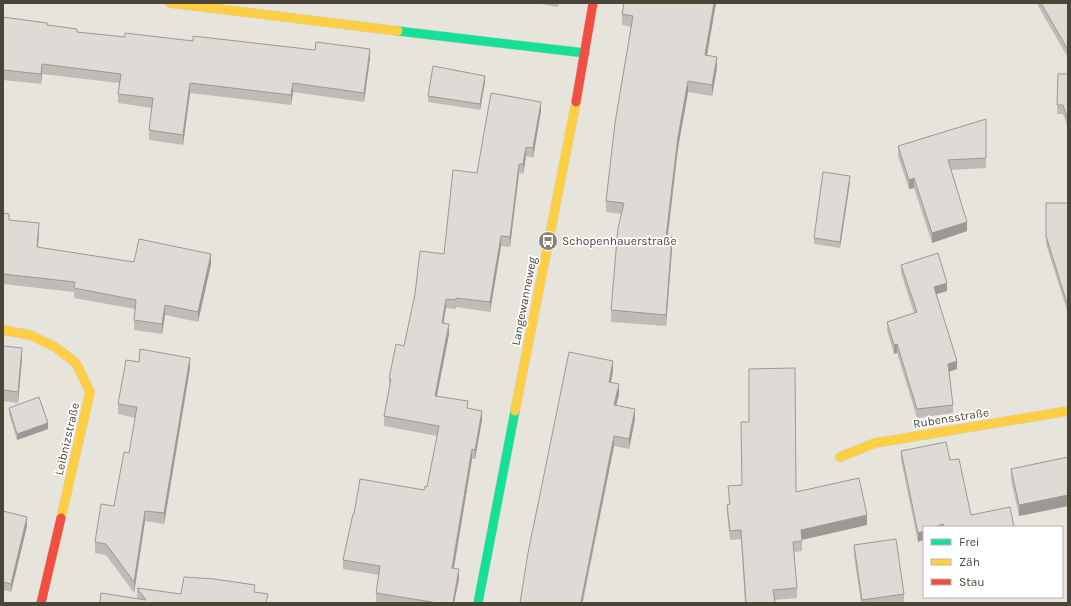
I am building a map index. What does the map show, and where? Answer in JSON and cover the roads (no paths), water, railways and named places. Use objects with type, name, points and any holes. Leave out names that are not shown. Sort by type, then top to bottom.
[{"type":"street","points":[[170,3],[585,53]]},
{"type":"street","name":"Langewanneweg","points":[[478,603],[585,53],[593,3]]},
{"type":"street","name":"Leibnizstraße","points":[[3,330],[30,335],[55,346],[76,363],[90,392],[41,603]]},
{"type":"street","name":"Rubensstraße","points":[[840,457],[875,443],[1068,411]]},
{"type":"place","name":"Schopenhauerstraße","points":[[548,241]]}]
